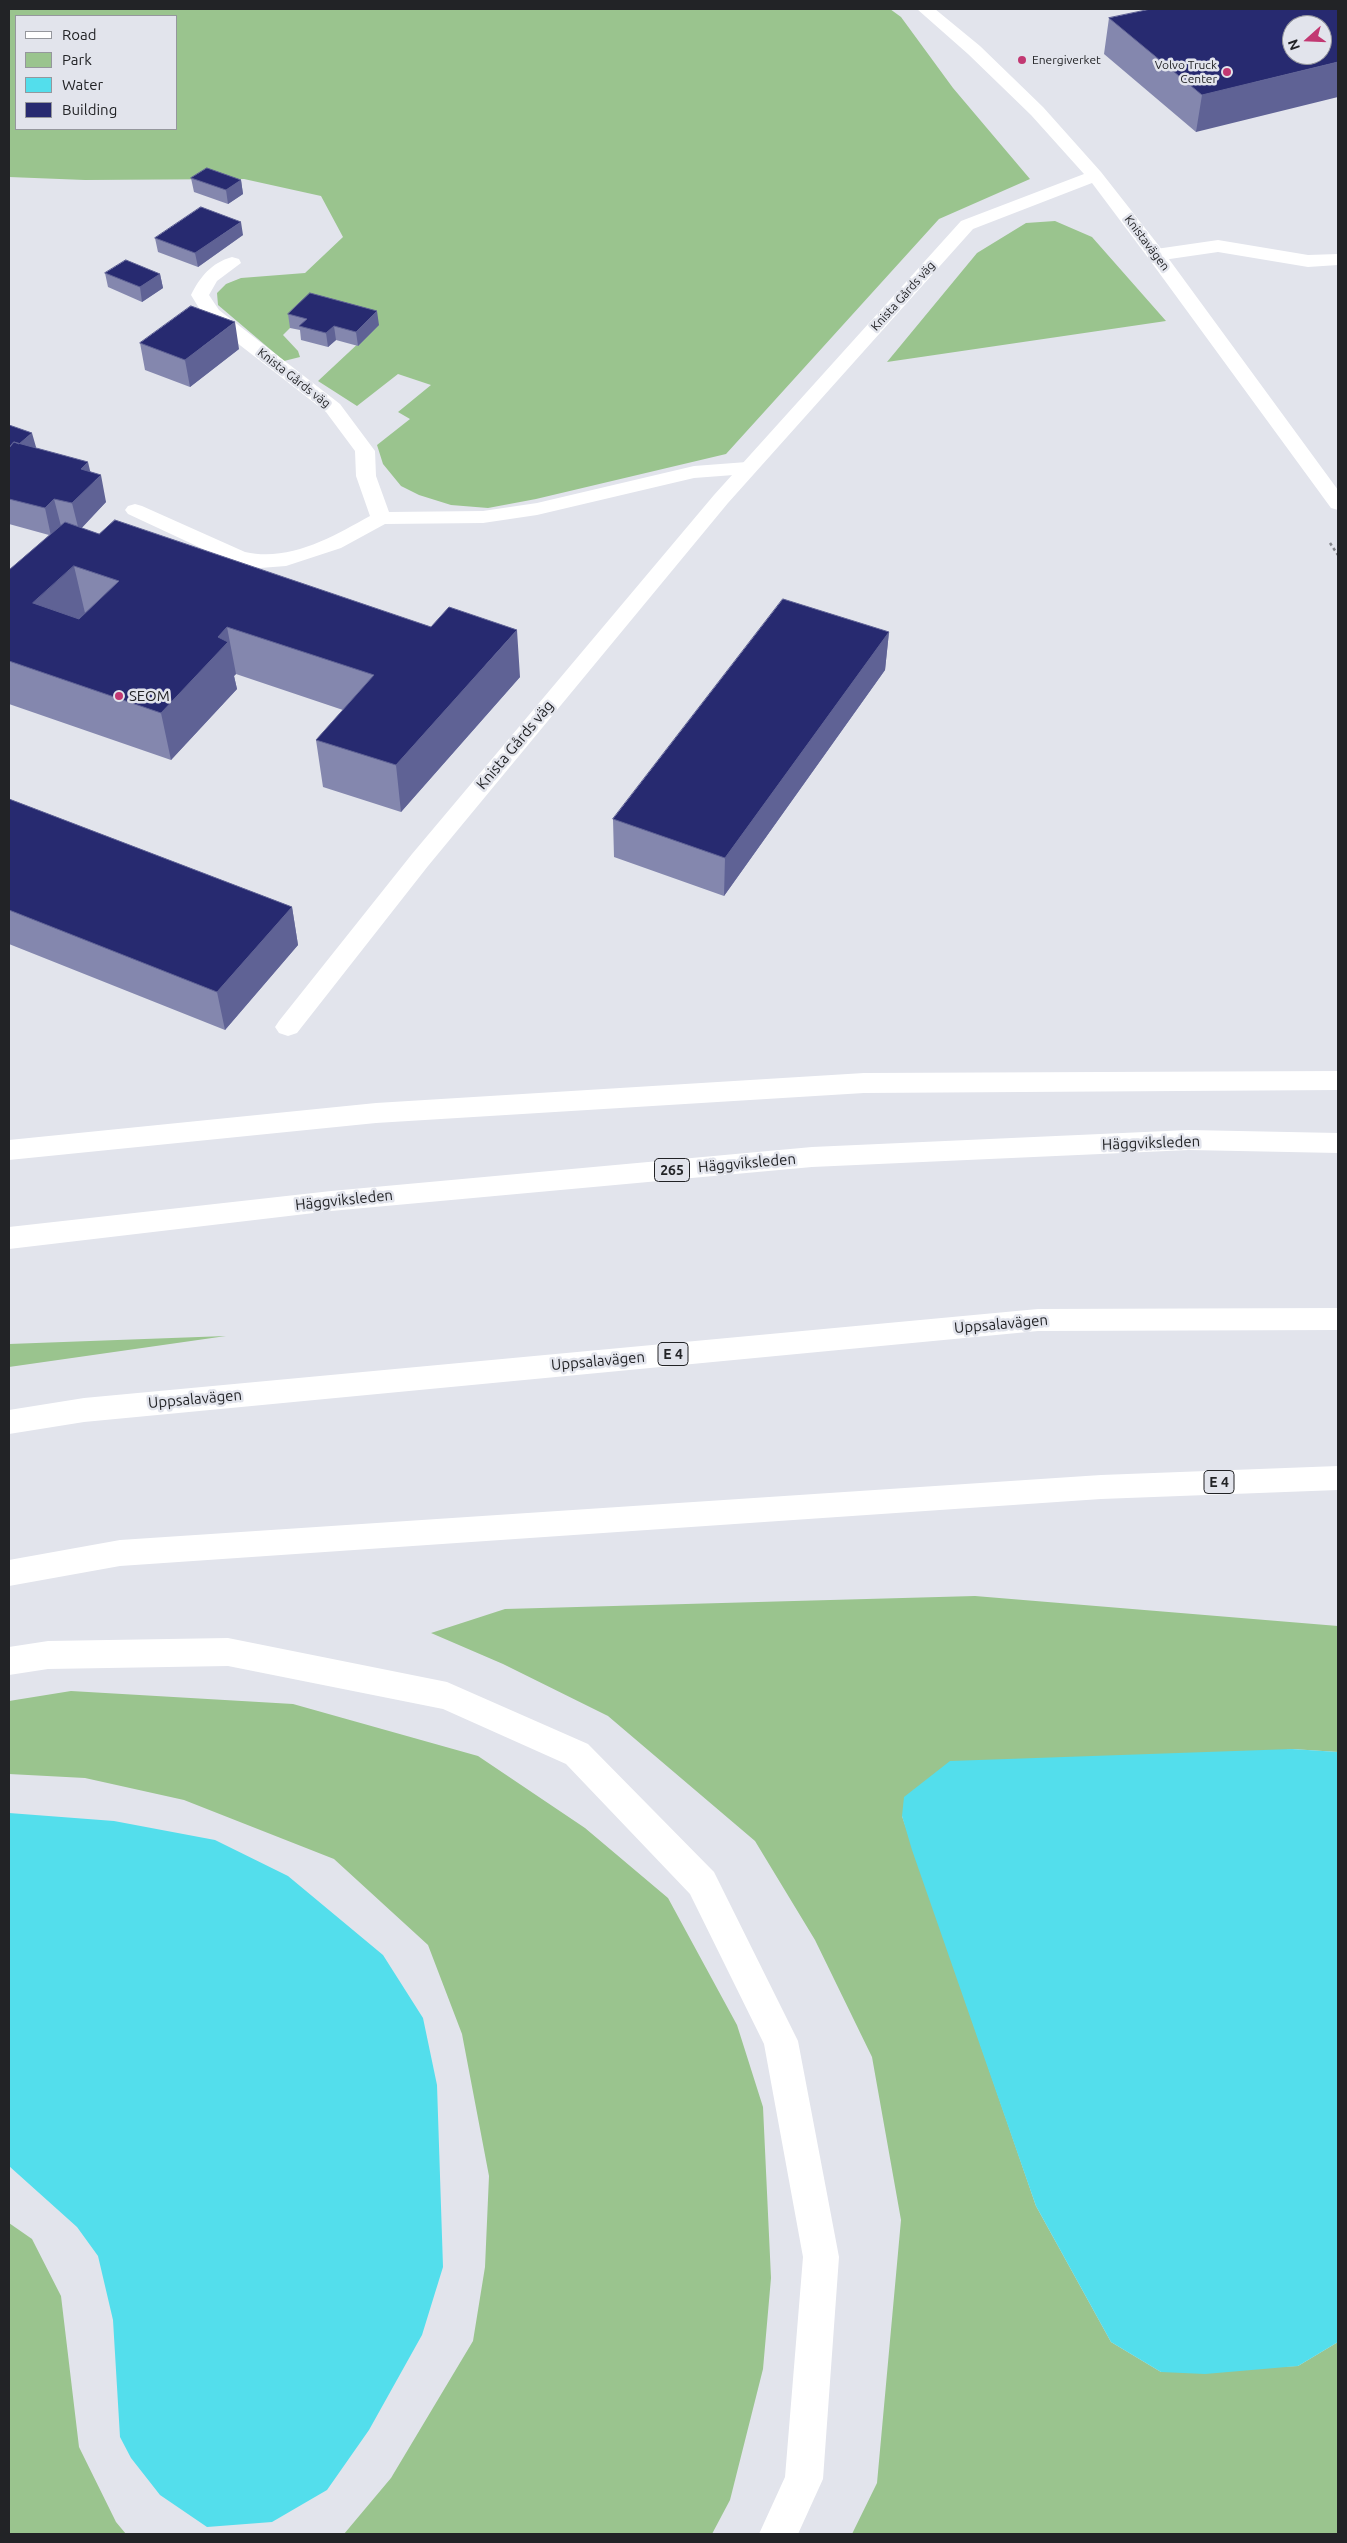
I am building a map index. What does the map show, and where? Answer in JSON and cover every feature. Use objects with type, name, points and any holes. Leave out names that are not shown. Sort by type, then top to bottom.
[{"type":"main road","name":"Knistavägen","points":[[925,9],[974,50],[1037,111],[1095,176],[1156,255],[1338,504]]},
{"type":"main road","name":"Knista Gårds väg","points":[[288,1026],[426,852],[747,468],[967,225],[1095,176]]},
{"type":"main road","points":[[1156,255],[1218,246],[1308,261],[1338,260]]},
{"type":"main road","name":"Knista Gårds väg","points":[[232,263],[209,278],[200,295],[212,314],[333,408],[365,451],[366,476],[381,518]]},
{"type":"main road","points":[[135,510],[238,557],[260,562],[286,560],[334,544],[381,518],[483,517],[537,509],[694,472],[747,468]]},
{"type":"main road","points":[[9,1150],[376,1113],[864,1083],[1338,1080]]},
{"type":"main road","name":"Häggviksleden","points":[[9,1238],[330,1201],[812,1157],[1190,1140],[1338,1143]]},
{"type":"main road","name":"Uppsalavägen","points":[[9,1422],[94,1409],[1038,1320],[1338,1319]]},
{"type":"main road","name":"E 4","points":[[9,1573],[120,1553],[1101,1487],[1338,1478]]},
{"type":"main road","points":[[9,1661],[48,1655],[228,1652],[447,1696],[577,1754],[702,1883],[781,2041],[821,2257],[804,2479],[778,2534]]},
{"type":"green space","points":[[9,9],[890,9],[901,17],[953,88],[1030,179],[939,219],[726,454],[536,499],[488,508],[451,505],[419,495],[401,486],[383,464],[377,445],[410,419],[398,412],[431,385],[398,374],[357,406],[318,381],[378,325],[311,307],[283,335],[298,351],[300,357],[284,361],[218,305],[217,293],[226,284],[241,278],[305,273],[343,237],[321,196],[244,179],[85,180],[9,177]]},
{"type":"green space","points":[[1055,221],[1092,237],[1166,321],[887,362],[977,253],[1026,223]]},
{"type":"green space","points":[[226,1336],[9,1367],[9,1344]]},
{"type":"green space","points":[[975,1596],[1338,1626],[1338,1752],[1292,1749],[902,1816],[1036,2206],[1111,2342],[1161,2372],[1298,2366],[1338,2342],[1338,2534],[852,2534],[877,2483],[901,2220],[872,2057],[815,1940],[755,1841],[608,1716],[503,1664],[431,1633],[505,1609]]},
{"type":"green space","points":[[71,1691],[293,1704],[478,1756],[585,1828],[668,1898],[737,2025],[763,2107],[771,2278],[763,2369],[730,2500],[712,2534],[344,2534],[391,2478],[473,2341],[485,2267],[489,2176],[462,2034],[428,1945],[334,1859],[184,1800],[85,1778],[9,1774],[9,1701]]},
{"type":"green space","points":[[9,2223],[32,2239],[61,2296],[79,2447],[116,2522],[126,2534],[9,2534]]},
{"type":"water","points":[[1292,1749],[1338,1752],[1338,2342],[1298,2366],[1205,2374],[1161,2372],[1111,2342],[1036,2206],[912,1850],[902,1816],[904,1797],[950,1761]]},
{"type":"water","points":[[9,1813],[114,1821],[215,1840],[288,1876],[383,1955],[423,2018],[437,2085],[443,2267],[422,2335],[369,2430],[327,2490],[272,2522],[207,2527],[160,2495],[131,2458],[120,2437],[113,2320],[98,2256],[77,2227],[9,2166]]},
{"type":"building","points":[[1151,9],[1338,9],[1338,62],[1332,63],[1332,15],[1282,15],[1282,65],[1326,65],[1202,95],[1109,18]]},
{"type":"building","points":[[207,168],[241,180],[226,190],[191,178]]},
{"type":"building","points":[[201,207],[241,222],[195,253],[155,238]]},
{"type":"building","points":[[126,260],[160,274],[140,287],[105,273]]},
{"type":"building","points":[[310,293],[377,311],[356,332],[334,326],[326,333],[299,326],[307,319],[288,314]]},
{"type":"building","points":[[191,306],[235,322],[185,360],[140,343]]},
{"type":"building","points":[[9,425],[32,433],[19,444],[14,442],[9,448]]},
{"type":"building","points":[[14,442],[88,462],[81,469],[101,475],[72,503],[54,499],[45,508],[9,499],[9,448]]},
{"type":"building","points":[[115,520],[431,627],[449,607],[517,630],[396,765],[316,740],[374,675],[227,627],[218,637],[228,642],[161,713],[9,661],[9,570],[65,522],[99,534]],"holes":[[[74,566],[119,581],[79,619],[33,603]]]},
{"type":"building","points":[[783,599],[889,632],[725,858],[613,819]]},
{"type":"building","points":[[9,799],[292,907],[217,992],[9,910]]},
{"type":"place","name":"Energiverket","points":[[1022,60]]},
{"type":"place","name":"Volvo Truck Center","points":[[1227,72]]},
{"type":"place","name":"SEOM","points":[[119,696]]}]
